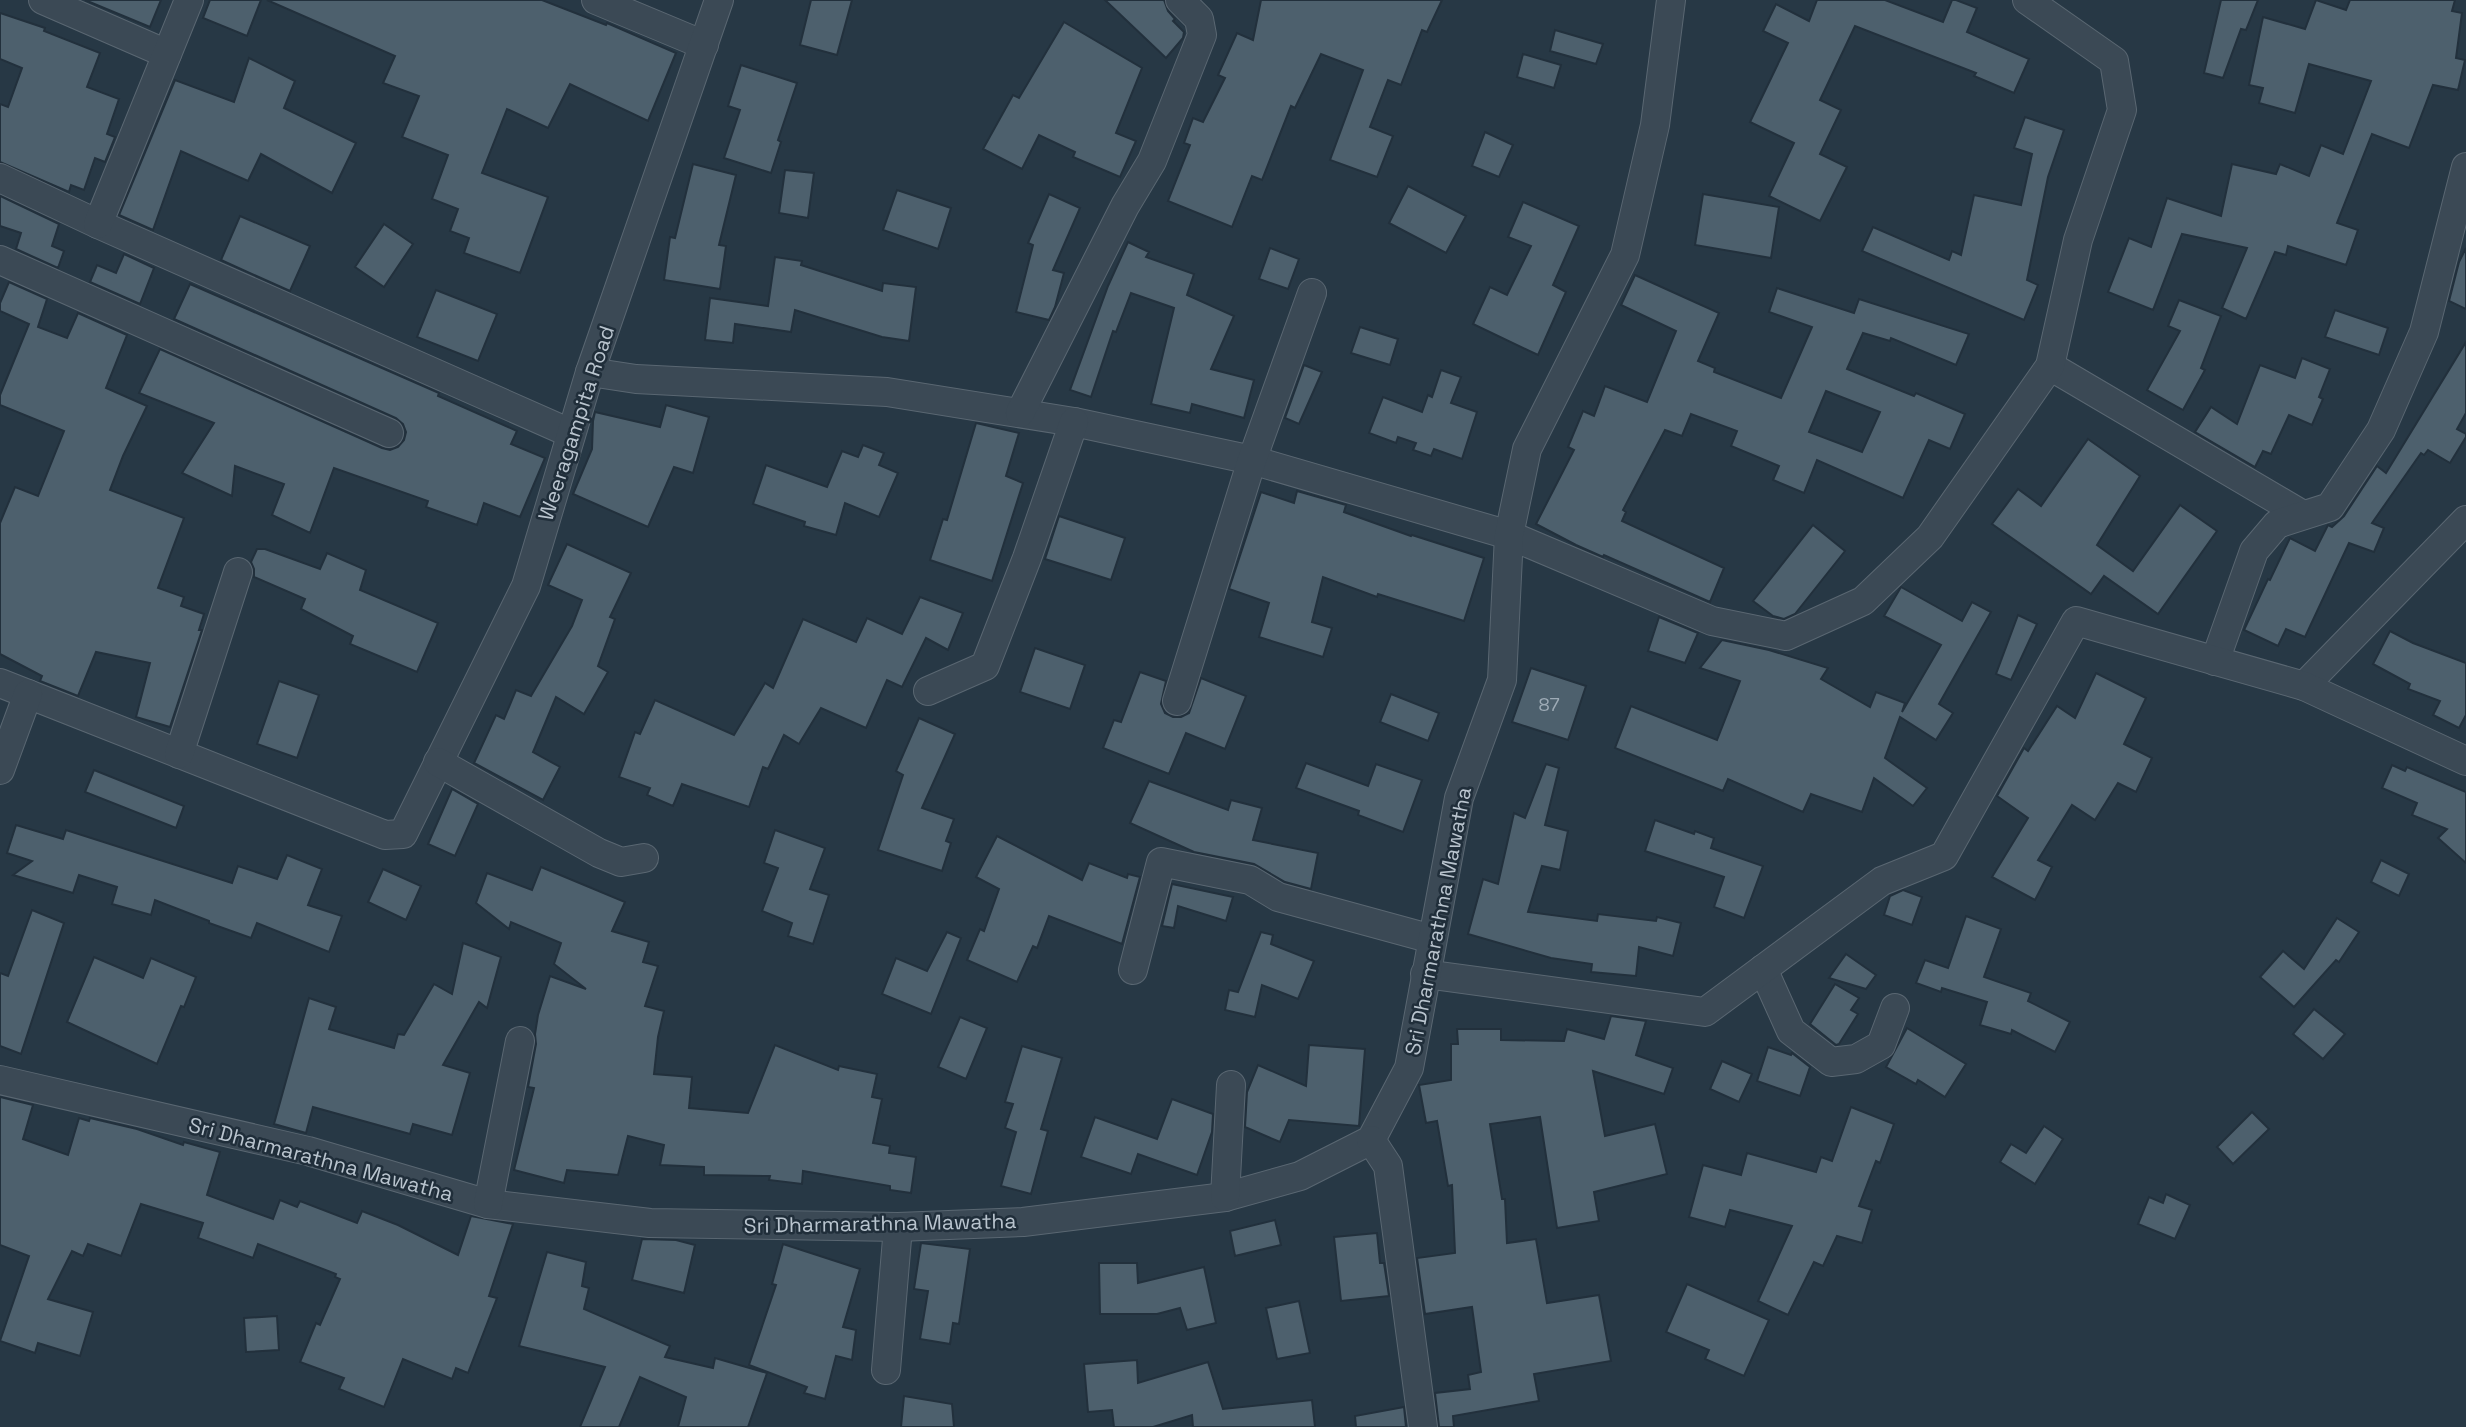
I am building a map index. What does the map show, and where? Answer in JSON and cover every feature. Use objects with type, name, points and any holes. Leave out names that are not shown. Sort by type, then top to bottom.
[{"type":"street","points":[[43,0],[167,54]]},
{"type":"street","points":[[98,224],[189,0]]},
{"type":"street","points":[[596,0],[704,45]]},
{"type":"street","name":"Weeragampita Road","points":[[178,754],[384,835],[403,834],[526,586],[590,372],[719,0]]},
{"type":"street","points":[[1020,413],[1125,206],[1152,161],[1202,35],[1199,19],[1180,0]]},
{"type":"street","name":"Sri Dharmarathna Mawatha","points":[[0,1080],[308,1151],[488,1204],[650,1223],[898,1227],[1023,1222],[1225,1197],[1300,1176],[1371,1140],[1409,1068],[1459,798],[1502,680],[1510,535],[1527,449],[1625,256],[1655,125],[1671,0]]},
{"type":"street","points":[[590,372],[636,379],[887,392],[1074,422],[1252,460],[1510,535],[1712,621],[1786,636],[1863,601],[1930,537],[2050,366],[2078,240],[2122,110],[2114,61],[2027,0]]},
{"type":"street","points":[[2215,661],[2254,551],[2277,524],[2330,507],[2381,430],[2424,332],[2466,167]]},
{"type":"street","points":[[0,178],[570,433]]},
{"type":"street","points":[[0,260],[389,433]]},
{"type":"street","points":[[1177,701],[1252,460],[1312,293]]},
{"type":"street","points":[[2050,366],[2303,516]]},
{"type":"street","points":[[928,691],[985,666],[1027,558],[1074,422]]},
{"type":"street","points":[[2304,686],[2466,520]]},
{"type":"street","points":[[0,683],[178,754],[238,572]]},
{"type":"street","points":[[1425,974],[1705,1012],[1882,881],[1944,856],[2076,621],[2304,686],[2466,761]]},
{"type":"street","points":[[0,770],[27,694]]},
{"type":"street","points":[[438,762],[598,853],[621,862],[644,858]]},
{"type":"street","points":[[1133,970],[1161,862],[1250,880],[1278,897],[1432,939]]},
{"type":"street","points":[[1763,969],[1791,1031],[1831,1062],[1856,1059],[1881,1045],[1895,1009]]},
{"type":"street","points":[[488,1204],[520,1041]]},
{"type":"street","points":[[1225,1197],[1231,1084]]},
{"type":"street","points":[[1371,1140],[1388,1166],[1423,1427]]},
{"type":"street","points":[[886,1370],[898,1227]]},
{"type":"building","points":[[85,0],[161,0],[150,27]]},
{"type":"building","points":[[210,0],[261,0],[247,36],[203,18]]},
{"type":"building","points":[[267,0],[542,0],[606,25],[607,23],[676,53],[648,121],[570,84],[548,128],[507,109],[482,173],[548,197],[520,273],[464,253],[469,238],[450,231],[458,209],[432,199],[448,155],[402,137],[419,96],[383,83],[395,56]]},
{"type":"building","points":[[811,0],[852,0],[837,55],[800,45]]},
{"type":"building","points":[[1105,0],[1164,0],[1175,19],[1173,21],[1184,32],[1183,38],[1166,58]]},
{"type":"building","points":[[1261,0],[1442,0],[1427,32],[1422,30],[1401,85],[1388,80],[1370,127],[1393,136],[1377,177],[1330,160],[1363,70],[1321,54],[1295,108],[1291,106],[1262,180],[1252,176],[1232,227],[1168,201],[1190,145],[1184,143],[1193,118],[1203,122],[1225,78],[1218,75],[1237,33],[1253,40]]},
{"type":"building","points":[[1817,0],[1885,0],[1943,22],[1952,0],[1956,0],[1977,8],[1967,32],[2029,59],[2014,93],[1974,76],[1976,73],[1855,26],[1820,100],[1841,110],[1820,154],[1847,167],[1820,221],[1769,196],[1794,143],[1750,122],[1788,43],[1763,31],[1776,4],[1809,21]]},
{"type":"building","points":[[2221,0],[2258,0],[2246,30],[2241,29],[2223,78],[2204,73]]},
{"type":"building","points":[[2316,0],[2346,10],[2350,0],[2455,0],[2452,11],[2462,13],[2456,58],[2465,60],[2458,90],[2433,85],[2409,148],[2372,134],[2337,223],[2358,230],[2346,265],[2288,246],[2286,255],[2275,252],[2246,319],[2222,308],[2247,248],[2182,234],[2153,310],[2108,292],[2129,238],[2151,247],[2167,198],[2221,216],[2232,164],[2276,174],[2280,164],[2309,176],[2321,145],[2343,154],[2371,81],[2309,64],[2295,113],[2259,103],[2263,88],[2249,85],[2263,17],[2305,29]]},
{"type":"building","points":[[0,13],[45,28],[44,31],[100,53],[87,87],[119,99],[107,134],[115,137],[105,162],[95,158],[84,190],[71,185],[69,192],[0,162],[0,104],[8,107],[22,68],[0,59]]},
{"type":"building","points":[[1064,22],[1142,68],[1116,133],[1136,141],[1120,177],[1073,157],[1075,152],[1039,135],[1022,169],[983,149],[1013,95],[1019,98]]},
{"type":"building","points":[[1555,30],[1603,44],[1596,64],[1550,51]]},
{"type":"building","points":[[1523,54],[1561,65],[1554,88],[1517,77]]},
{"type":"building","points":[[249,58],[295,81],[284,108],[356,143],[332,193],[261,154],[248,181],[181,151],[153,230],[119,215],[175,80],[234,102]]},
{"type":"building","points":[[741,65],[797,83],[778,140],[781,142],[771,173],[724,158],[740,110],[728,106]]},
{"type":"building","points":[[2025,117],[2064,130],[2048,177],[2027,280],[2038,285],[2024,320],[1862,251],[1873,227],[1949,260],[1952,251],[1961,255],[1974,195],[2021,205],[2032,154],[2014,148]]},
{"type":"building","points":[[1485,132],[1513,145],[1499,177],[1472,166]]},
{"type":"building","points":[[693,164],[736,175],[719,245],[726,246],[720,289],[664,280],[670,237],[675,238]]},
{"type":"building","points":[[785,170],[814,173],[808,218],[779,213]]},
{"type":"building","points":[[1408,186],[1466,216],[1446,253],[1389,223]]},
{"type":"building","points":[[897,190],[951,208],[938,249],[883,230]]},
{"type":"building","points":[[1049,194],[1080,208],[1053,270],[1064,273],[1049,320],[1016,312],[1033,245],[1028,243]]},
{"type":"building","points":[[1703,194],[1779,207],[1771,258],[1695,245]]},
{"type":"building","points":[[0,196],[59,224],[52,246],[64,251],[58,268],[16,249],[21,233],[0,226]]},
{"type":"building","points":[[1523,202],[1579,226],[1553,285],[1566,292],[1538,355],[1473,324],[1490,287],[1507,295],[1531,246],[1508,237]]},
{"type":"building","points":[[240,216],[310,246],[290,291],[221,260]]},
{"type":"building","points":[[384,224],[413,244],[384,287],[355,267]]},
{"type":"building","points":[[1128,242],[1149,252],[1146,257],[1194,274],[1187,295],[1234,316],[1211,369],[1254,380],[1244,418],[1192,404],[1190,413],[1151,404],[1174,308],[1131,293],[1116,332],[1113,331],[1091,397],[1070,390],[1108,286]]},
{"type":"building","points":[[1270,248],[1299,259],[1288,289],[1259,279]]},
{"type":"building","points":[[2466,248],[2466,309],[2449,301],[2459,262]]},
{"type":"building","points":[[124,254],[154,268],[140,304],[90,282],[97,265],[116,273]]},
{"type":"building","points":[[775,257],[802,261],[801,265],[882,291],[883,283],[916,287],[909,341],[882,337],[795,310],[791,332],[735,324],[733,343],[705,340],[710,298],[768,306]]},
{"type":"building","points":[[1635,275],[1719,313],[1698,361],[1715,368],[1714,372],[1781,398],[1812,327],[1769,312],[1777,288],[1854,313],[1859,299],[1969,334],[1956,365],[1891,338],[1890,341],[1863,333],[1847,369],[1914,396],[1916,393],[1965,414],[1950,449],[1929,440],[1903,498],[1817,460],[1804,493],[1773,480],[1779,466],[1731,446],[1737,431],[1691,414],[1682,436],[1665,430],[1623,510],[1626,512],[1622,521],[1724,568],[1710,602],[1576,545],[1536,524],[1574,450],[1568,447],[1583,411],[1594,416],[1605,386],[1647,402],[1676,331],[1621,305]],"holes":[[[1826,391],[1880,412],[1862,452],[1809,432]]]},
{"type":"building","points":[[9,282],[47,299],[38,327],[67,338],[78,313],[127,335],[106,388],[147,406],[110,490],[184,518],[158,588],[184,597],[181,606],[204,614],[199,630],[202,630],[170,727],[136,717],[150,663],[96,652],[78,696],[40,681],[42,676],[0,654],[0,523],[15,487],[38,496],[64,431],[0,405],[0,395],[29,324],[0,311],[0,303]]},
{"type":"building","points":[[190,284],[439,393],[438,396],[517,431],[511,444],[545,458],[520,517],[484,503],[477,525],[426,507],[428,501],[334,468],[310,533],[272,515],[284,484],[235,466],[232,496],[182,473],[214,423],[139,393],[160,349],[382,448],[390,450],[398,447],[406,432],[403,424],[396,418],[174,319]]},
{"type":"building","points":[[436,290],[497,314],[478,361],[417,337]]},
{"type":"building","points":[[2179,300],[2221,316],[2201,368],[2205,370],[2183,410],[2147,390],[2180,331],[2168,326]]},
{"type":"building","points":[[2335,310],[2388,328],[2379,355],[2325,337]]},
{"type":"building","points":[[1360,327],[1398,339],[1390,365],[1351,353]]},
{"type":"building","points":[[2466,342],[2466,413],[2457,429],[2466,434],[2466,437],[2450,463],[2428,450],[2424,455],[2421,453],[2372,523],[2384,528],[2374,552],[2349,543],[2305,637],[2286,629],[2278,646],[2244,630],[2290,538],[2315,551],[2328,525],[2332,527],[2344,516],[2377,466],[2386,473]]},
{"type":"building","points":[[2302,358],[2330,369],[2319,397],[2323,399],[2312,425],[2289,415],[2271,454],[2263,451],[2255,467],[2195,432],[2211,407],[2237,424],[2260,365],[2295,378]]},
{"type":"building","points":[[1304,365],[1322,372],[1299,424],[1285,418]]},
{"type":"building","points":[[1441,370],[1461,377],[1451,403],[1477,412],[1462,459],[1434,449],[1431,456],[1413,450],[1416,443],[1398,437],[1396,443],[1369,433],[1383,397],[1422,412],[1428,395],[1432,397]]},
{"type":"building","points":[[666,405],[709,417],[693,473],[674,467],[648,527],[573,494],[592,449],[595,412],[660,427]]},
{"type":"building","points":[[976,423],[1019,433],[1006,476],[1023,483],[992,581],[930,560],[943,519],[947,520]]},
{"type":"building","points":[[2088,439],[2140,476],[2097,545],[2133,571],[2180,505],[2217,531],[2158,614],[2104,576],[2091,594],[1992,524],[2018,489],[2041,506]]},
{"type":"building","points":[[863,445],[884,453],[879,465],[898,473],[879,517],[845,503],[836,535],[804,526],[805,522],[753,504],[766,465],[827,487],[842,451],[858,457]]},
{"type":"building","points":[[1297,491],[1346,505],[1344,512],[1484,558],[1464,621],[1378,594],[1377,597],[1323,577],[1312,622],[1332,628],[1323,657],[1259,637],[1269,603],[1229,589],[1261,492],[1294,503]]},
{"type":"building","points":[[1059,516],[1125,538],[1111,580],[1045,559]]},
{"type":"building","points":[[1813,525],[1845,551],[1795,614],[1784,619],[1773,616],[1753,601]]},
{"type":"building","points":[[567,544],[631,573],[610,617],[615,619],[598,666],[608,672],[584,714],[556,697],[533,752],[560,767],[543,800],[474,763],[496,715],[504,719],[516,690],[531,696],[572,626],[582,600],[548,585]]},
{"type":"building","points":[[257,549],[265,549],[320,569],[327,553],[366,570],[360,590],[438,623],[417,672],[350,644],[353,636],[301,609],[305,599],[254,577],[251,562]]},
{"type":"building","points":[[1901,587],[1962,621],[1972,602],[1991,612],[1939,704],[1953,713],[1936,740],[1900,717],[1885,758],[1927,788],[1913,806],[1874,778],[1862,812],[1811,794],[1803,812],[1728,779],[1723,791],[1615,748],[1631,706],[1717,740],[1740,681],[1700,668],[1722,640],[1769,650],[1828,668],[1821,679],[1870,707],[1876,692],[1905,703],[1902,712],[1941,645],[1884,616]]},
{"type":"building","points":[[920,597],[963,613],[948,650],[926,638],[902,687],[887,680],[866,728],[821,708],[799,744],[784,735],[768,769],[763,767],[749,807],[682,784],[673,806],[647,795],[650,788],[619,777],[635,732],[640,734],[655,700],[734,735],[765,683],[773,688],[803,619],[856,642],[867,618],[902,634]]},
{"type":"building","points":[[2018,615],[2037,624],[2011,680],[1996,674]]},
{"type":"building","points":[[1659,617],[1698,633],[1685,663],[1648,651]]},
{"type":"building","points":[[2390,631],[2413,643],[2466,663],[2466,715],[2459,728],[2433,715],[2440,701],[2408,689],[2410,684],[2373,664]]},
{"type":"building","points":[[1035,648],[1085,665],[1070,709],[1020,692]]},
{"type":"building","points":[[1531,668],[1586,686],[1568,740],[1512,722]]},
{"type":"building","points":[[1140,672],[1166,681],[1161,704],[1165,713],[1173,717],[1189,713],[1201,678],[1246,696],[1225,749],[1186,733],[1169,774],[1103,748],[1114,720],[1121,722]]},
{"type":"building","points":[[2096,673],[2146,698],[2124,744],[2152,758],[2136,792],[2118,783],[2095,820],[2072,805],[2038,860],[2052,867],[2035,900],[1992,877],[2028,818],[1997,796],[2024,748],[2028,751],[2057,706],[2075,718]]},
{"type":"building","points":[[279,681],[319,695],[297,758],[257,744]]},
{"type":"building","points":[[1391,694],[1439,713],[1428,741],[1380,722]]},
{"type":"building","points":[[919,718],[955,734],[922,808],[954,819],[946,841],[951,843],[942,871],[878,850],[903,775],[896,771]]},
{"type":"building","points":[[1306,763],[1368,786],[1376,764],[1422,780],[1403,832],[1358,815],[1359,811],[1296,788]]},
{"type":"building","points":[[1546,764],[1559,768],[1545,825],[1568,831],[1560,870],[1542,866],[1528,912],[1597,921],[1598,914],[1656,921],[1657,917],[1681,923],[1673,956],[1639,947],[1636,976],[1591,972],[1592,964],[1551,958],[1468,934],[1483,879],[1498,884],[1514,813],[1525,818]]},
{"type":"building","points":[[2392,765],[2405,771],[2407,767],[2466,792],[2466,863],[2438,838],[2447,829],[2412,815],[2417,803],[2382,788]]},
{"type":"building","points":[[94,770],[184,806],[176,828],[85,792]]},
{"type":"building","points":[[1149,781],[1228,810],[1231,800],[1262,808],[1253,840],[1318,853],[1311,889],[1285,882],[1254,864],[1194,852],[1130,823]]},
{"type":"building","points":[[452,789],[478,804],[455,856],[428,844]]},
{"type":"building","points":[[1655,820],[1714,838],[1711,848],[1763,866],[1744,918],[1714,907],[1724,877],[1645,851]]},
{"type":"building","points":[[16,825],[63,839],[66,830],[232,883],[238,866],[277,879],[287,855],[322,869],[308,905],[342,916],[329,952],[257,923],[251,938],[155,900],[151,915],[112,904],[117,887],[79,875],[73,893],[13,875],[32,861],[7,853]]},
{"type":"building","points":[[775,830],[825,848],[810,889],[829,895],[813,944],[788,936],[792,923],[762,911],[778,868],[764,863]]},
{"type":"building","points":[[997,836],[1082,880],[1089,863],[1127,878],[1128,874],[1140,877],[1122,944],[1049,916],[1037,948],[1033,946],[1017,982],[967,960],[980,929],[984,931],[999,889],[976,877]]},
{"type":"building","points":[[2381,860],[2409,874],[2399,896],[2371,882]]},
{"type":"building","points":[[541,867],[625,902],[612,931],[649,942],[643,962],[658,966],[645,1006],[664,1011],[654,1074],[692,1077],[689,1108],[748,1113],[775,1045],[838,1070],[839,1066],[877,1074],[872,1097],[882,1099],[873,1143],[890,1146],[889,1153],[916,1157],[911,1193],[890,1190],[890,1186],[803,1171],[802,1184],[769,1180],[770,1176],[704,1175],[704,1167],[660,1165],[664,1145],[628,1136],[618,1175],[567,1170],[564,1183],[514,1170],[534,1088],[528,1087],[536,1044],[535,1034],[550,976],[586,989],[554,964],[561,943],[511,922],[509,929],[476,903],[487,873],[532,890]]},
{"type":"building","points":[[383,869],[421,886],[406,920],[368,902]]},
{"type":"building","points":[[1172,884],[1233,897],[1226,921],[1178,906],[1174,928],[1162,926]]},
{"type":"building","points":[[1903,890],[1922,897],[1912,925],[1884,915],[1890,896]]},
{"type":"building","points":[[32,910],[64,923],[21,1054],[0,1046],[0,973],[8,976]]},
{"type":"building","points":[[1966,916],[2001,929],[1984,977],[2031,993],[2028,1001],[2070,1022],[2055,1052],[2012,1030],[2011,1034],[1980,1025],[1987,1002],[1942,988],[1941,992],[1916,983],[1925,960],[1948,968]]},
{"type":"building","points":[[2337,918],[2359,932],[2339,962],[2336,960],[2294,1007],[2260,977],[2283,951],[2304,969]]},
{"type":"building","points":[[947,932],[961,938],[931,1014],[882,994],[896,958],[927,971]]},
{"type":"building","points":[[1261,932],[1273,935],[1271,944],[1314,961],[1298,999],[1262,985],[1255,1017],[1225,1010],[1229,990],[1238,992]]},
{"type":"building","points":[[463,943],[501,957],[487,1008],[479,1002],[443,1065],[470,1073],[452,1135],[413,1124],[410,1134],[313,1107],[306,1133],[274,1124],[309,998],[336,1007],[329,1029],[394,1048],[398,1034],[404,1035],[434,984],[452,994]]},
{"type":"building","points":[[1846,954],[1876,975],[1866,989],[1829,978]]},
{"type":"building","points":[[94,957],[143,978],[151,958],[196,977],[157,1064],[67,1022]]},
{"type":"building","points":[[1835,984],[1859,998],[1851,1010],[1858,1014],[1836,1045],[1810,1024]]},
{"type":"building","points":[[2314,1009],[2345,1034],[2323,1059],[2293,1034]]},
{"type":"building","points":[[1611,1016],[1646,1021],[1636,1055],[1673,1068],[1664,1094],[1593,1071],[1605,1136],[1655,1124],[1667,1174],[1594,1192],[1599,1221],[1557,1228],[1540,1117],[1490,1124],[1502,1199],[1505,1199],[1507,1243],[1536,1239],[1547,1303],[1599,1295],[1611,1361],[1534,1374],[1539,1401],[1453,1416],[1454,1427],[1439,1427],[1435,1393],[1470,1389],[1468,1375],[1481,1372],[1472,1307],[1425,1314],[1417,1258],[1455,1253],[1452,1185],[1448,1186],[1437,1121],[1426,1123],[1419,1085],[1451,1080],[1451,1044],[1458,1044],[1457,1029],[1501,1029],[1501,1040],[1564,1041],[1567,1029],[1604,1039]]},
{"type":"building","points":[[960,1017],[987,1028],[966,1079],[938,1067]]},
{"type":"building","points":[[1907,1028],[1966,1064],[1945,1097],[1918,1080],[1916,1084],[1886,1067]]},
{"type":"building","points":[[1309,1045],[1365,1049],[1359,1126],[1289,1120],[1280,1142],[1245,1127],[1247,1092],[1258,1065],[1306,1086]]},
{"type":"building","points":[[1022,1046],[1062,1058],[1041,1129],[1048,1131],[1031,1194],[1001,1186],[1016,1132],[1005,1128],[1013,1104],[1005,1102]]},
{"type":"building","points":[[1768,1047],[1791,1055],[1792,1053],[1810,1067],[1800,1096],[1757,1081]]},
{"type":"building","points":[[1722,1061],[1752,1074],[1739,1102],[1710,1089]]},
{"type":"building","points":[[0,1097],[33,1105],[23,1139],[68,1155],[79,1118],[137,1129],[183,1145],[184,1142],[220,1152],[207,1195],[273,1219],[280,1200],[297,1207],[300,1201],[357,1223],[362,1211],[398,1225],[458,1255],[471,1216],[513,1224],[489,1296],[497,1298],[468,1373],[456,1368],[452,1379],[403,1359],[384,1407],[339,1389],[344,1378],[300,1362],[316,1323],[320,1325],[340,1279],[335,1277],[336,1274],[258,1244],[253,1258],[198,1238],[203,1223],[141,1204],[121,1256],[88,1244],[83,1256],[72,1251],[48,1299],[93,1312],[80,1356],[38,1343],[35,1353],[0,1341],[29,1256],[0,1245]]},
{"type":"building","points":[[1172,1099],[1213,1114],[1212,1132],[1197,1175],[1138,1154],[1131,1174],[1081,1157],[1095,1117],[1157,1139]]},
{"type":"building","points":[[1851,1107],[1894,1124],[1880,1163],[1876,1161],[1859,1206],[1872,1210],[1862,1243],[1837,1236],[1823,1266],[1814,1262],[1788,1315],[1758,1301],[1792,1226],[1730,1210],[1725,1227],[1689,1217],[1703,1165],[1741,1175],[1747,1153],[1816,1172],[1821,1157],[1832,1161]]},
{"type":"building","points":[[2252,1112],[2269,1129],[2233,1164],[2217,1147]]},
{"type":"building","points":[[2044,1126],[2063,1139],[2035,1184],[2000,1162],[2011,1144],[2026,1153]]},
{"type":"building","points":[[2166,1194],[2190,1205],[2175,1239],[2138,1224],[2149,1197],[2163,1203]]},
{"type":"building","points":[[1275,1220],[1281,1245],[1235,1256],[1230,1231]]},
{"type":"building","points":[[1377,1233],[1380,1263],[1384,1263],[1389,1296],[1341,1301],[1334,1237]]},
{"type":"building","points":[[642,1239],[676,1240],[695,1245],[684,1293],[632,1280]]},
{"type":"building","points":[[921,1243],[970,1249],[959,1324],[953,1323],[950,1344],[920,1339],[928,1291],[914,1289]]},
{"type":"building","points":[[783,1244],[860,1269],[843,1327],[856,1330],[852,1360],[836,1356],[825,1399],[804,1393],[807,1387],[749,1365],[776,1285],[772,1284]]},
{"type":"building","points":[[547,1252],[586,1262],[582,1286],[589,1288],[584,1309],[670,1346],[665,1357],[713,1368],[715,1358],[767,1373],[748,1427],[678,1427],[686,1397],[640,1377],[619,1427],[580,1427],[605,1367],[519,1346]]},
{"type":"building","points":[[1099,1263],[1137,1263],[1138,1283],[1204,1267],[1216,1323],[1187,1330],[1180,1308],[1157,1314],[1100,1314]]},
{"type":"building","points":[[1687,1284],[1769,1320],[1744,1376],[1705,1359],[1709,1350],[1666,1332]]},
{"type":"building","points":[[1299,1301],[1310,1353],[1277,1359],[1266,1308]]},
{"type":"building","points":[[277,1316],[279,1350],[246,1352],[244,1318]]},
{"type":"building","points":[[1137,1360],[1138,1383],[1208,1362],[1223,1409],[1312,1400],[1315,1427],[1193,1427],[1192,1415],[1153,1427],[1114,1427],[1112,1410],[1088,1412],[1084,1364]]},
{"type":"building","points":[[904,1396],[952,1404],[954,1427],[901,1427]]},
{"type":"building","points":[[1404,1407],[1406,1427],[1356,1427],[1355,1416]]}]
